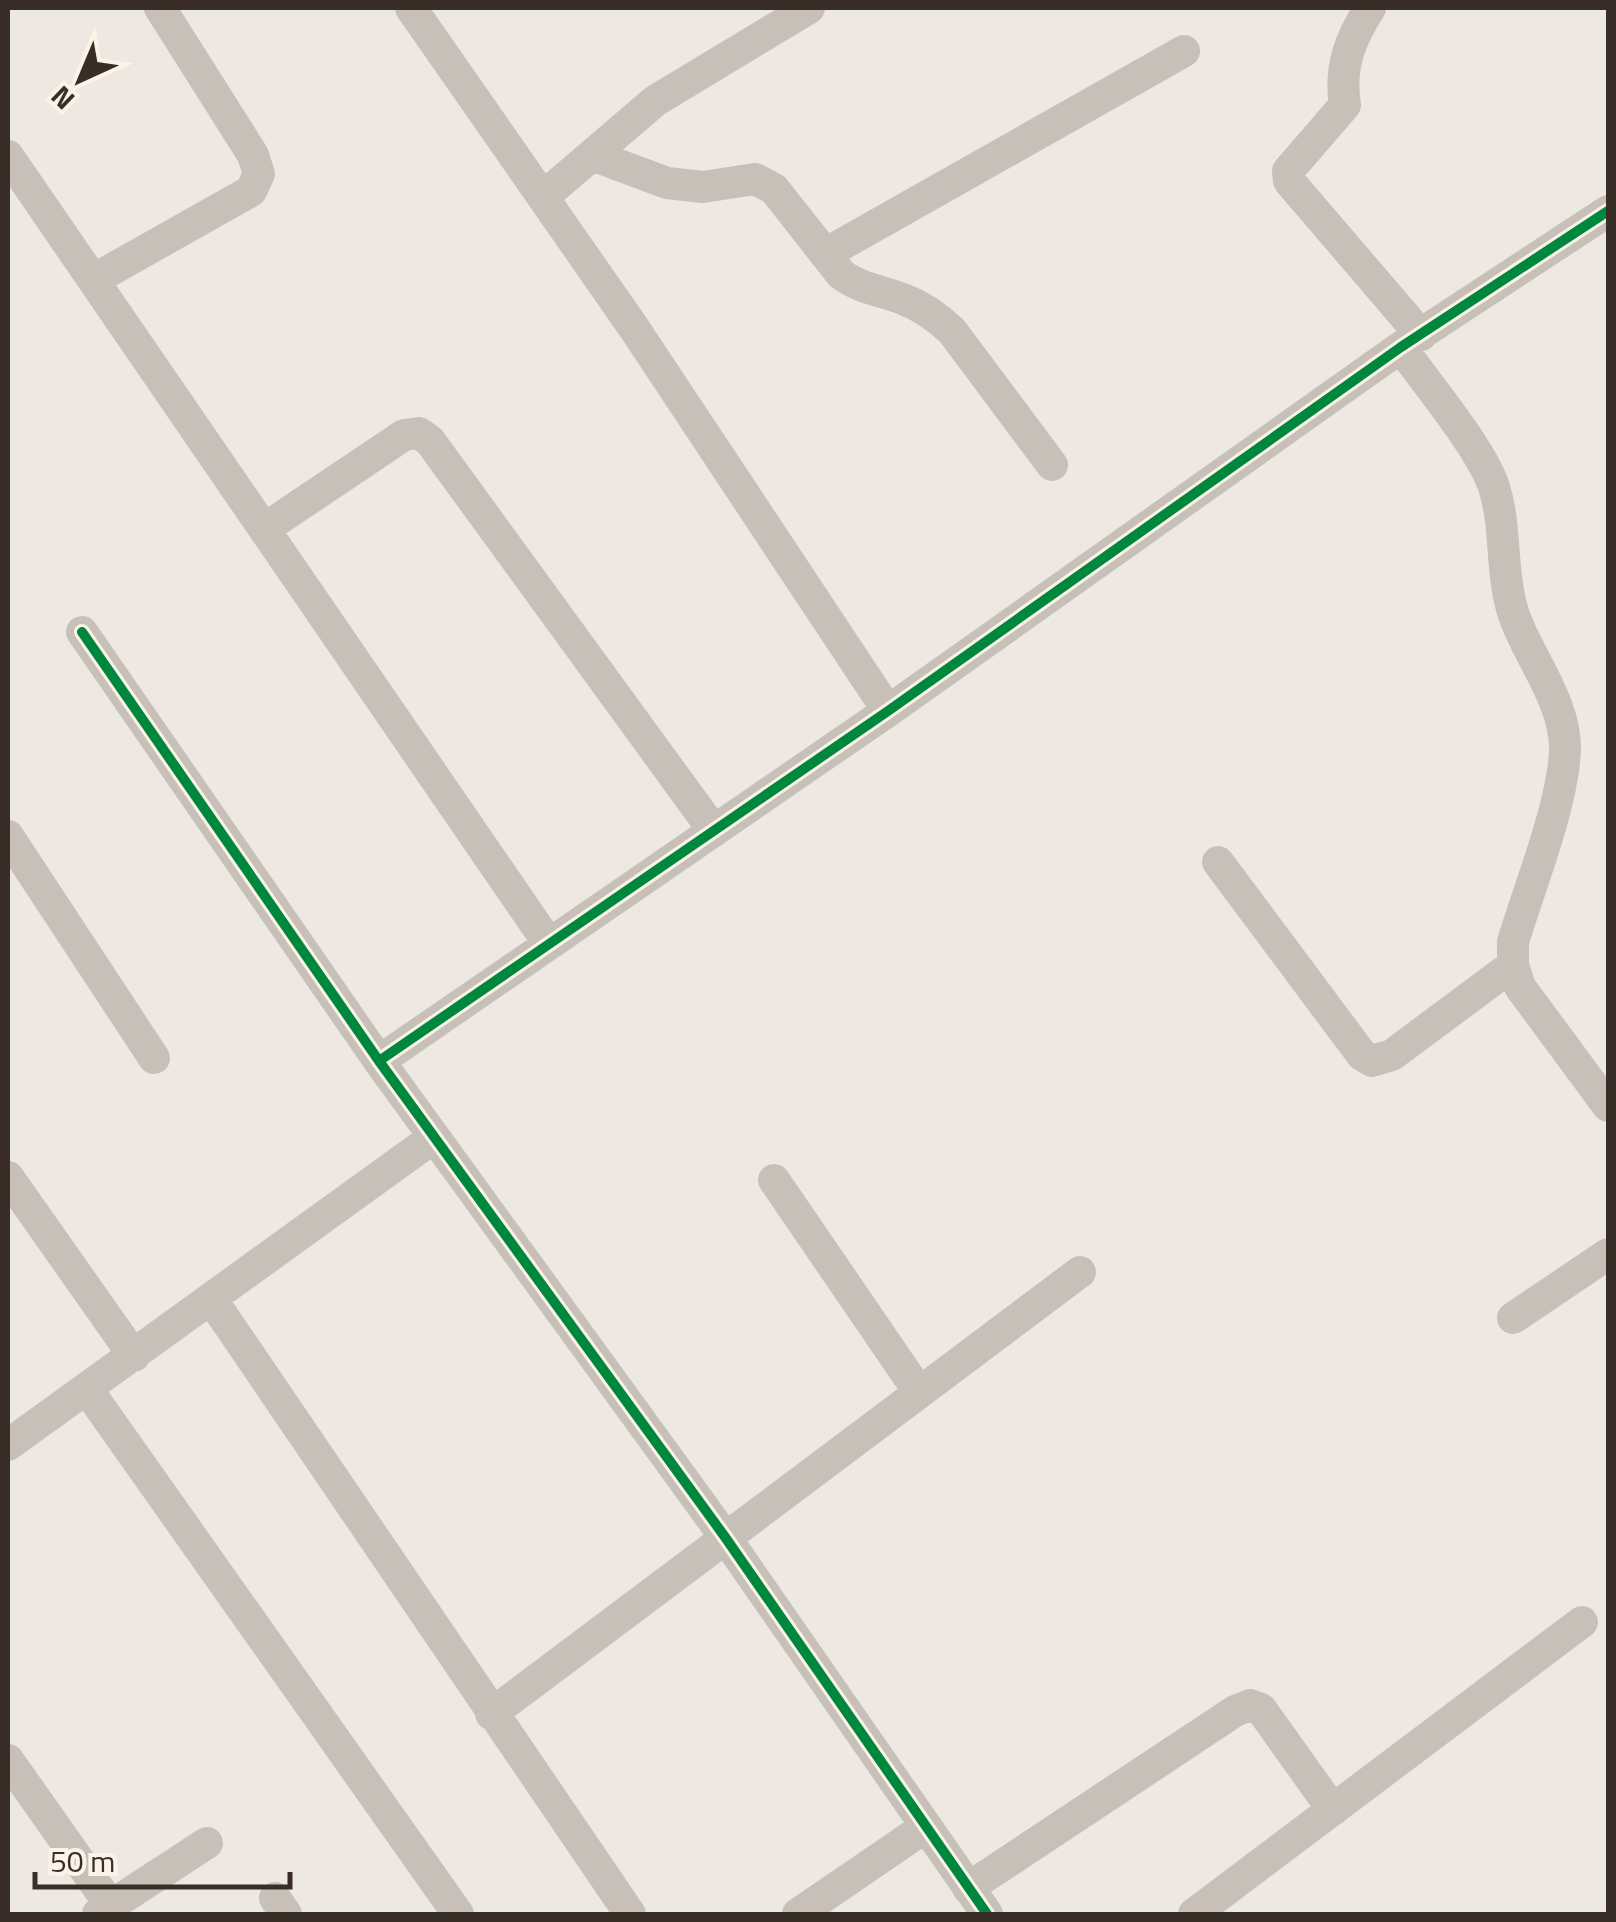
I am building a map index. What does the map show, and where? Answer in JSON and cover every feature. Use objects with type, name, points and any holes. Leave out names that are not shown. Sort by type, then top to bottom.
[{"type":"street","points":[[92,280],[251,191],[258,174],[253,155],[160,8]]},
{"type":"street","points":[[412,8],[888,711]]},
{"type":"street","points":[[543,197],[678,86],[809,8]]},
{"type":"street","points":[[1370,8],[1355,32],[1345,60],[1345,105],[1288,172],[1289,181],[1411,341],[1493,484],[1515,620],[1564,728],[1565,754],[1557,799],[1513,942],[1512,965],[1520,987],[1608,1106]]},
{"type":"street","points":[[824,254],[1184,51]]},
{"type":"street","points":[[592,155],[667,183],[703,187],[756,179],[774,189],[850,282],[906,300],[952,330],[1052,465]]},
{"type":"street","points":[[8,156],[549,944]]},
{"type":"street","points":[[378,1061],[888,711],[1411,341],[1608,210]]},
{"type":"street","points":[[264,529],[404,434],[419,433],[430,441],[714,831]]},
{"type":"street","points":[[82,632],[378,1061],[725,1538],[977,1901],[1250,1704],[1261,1709],[1332,1810]]},
{"type":"street","points":[[8,836],[154,1058]]},
{"type":"street","points":[[1218,862],[1362,1055],[1372,1061],[1392,1055],[1512,965]]},
{"type":"street","points":[[8,1445],[433,1138]]},
{"type":"street","points":[[8,1177],[134,1356]]},
{"type":"street","points":[[774,1180],[920,1392]]},
{"type":"street","points":[[1512,1318],[1608,1254]]},
{"type":"street","points":[[491,1714],[1080,1272]]},
{"type":"street","points":[[212,1300],[630,1914]]},
{"type":"street","points":[[86,1389],[458,1914]]},
{"type":"street","points":[[1194,1914],[1582,1622]]},
{"type":"street","points":[[8,1760],[104,1910],[206,1843]]},
{"type":"street","points":[[798,1914],[924,1828]]},
{"type":"cycle path","points":[[379,1061],[888,711],[1401,347],[1608,211]]},
{"type":"cycle path","points":[[82,632],[379,1061],[725,1537],[987,1914]]}]
